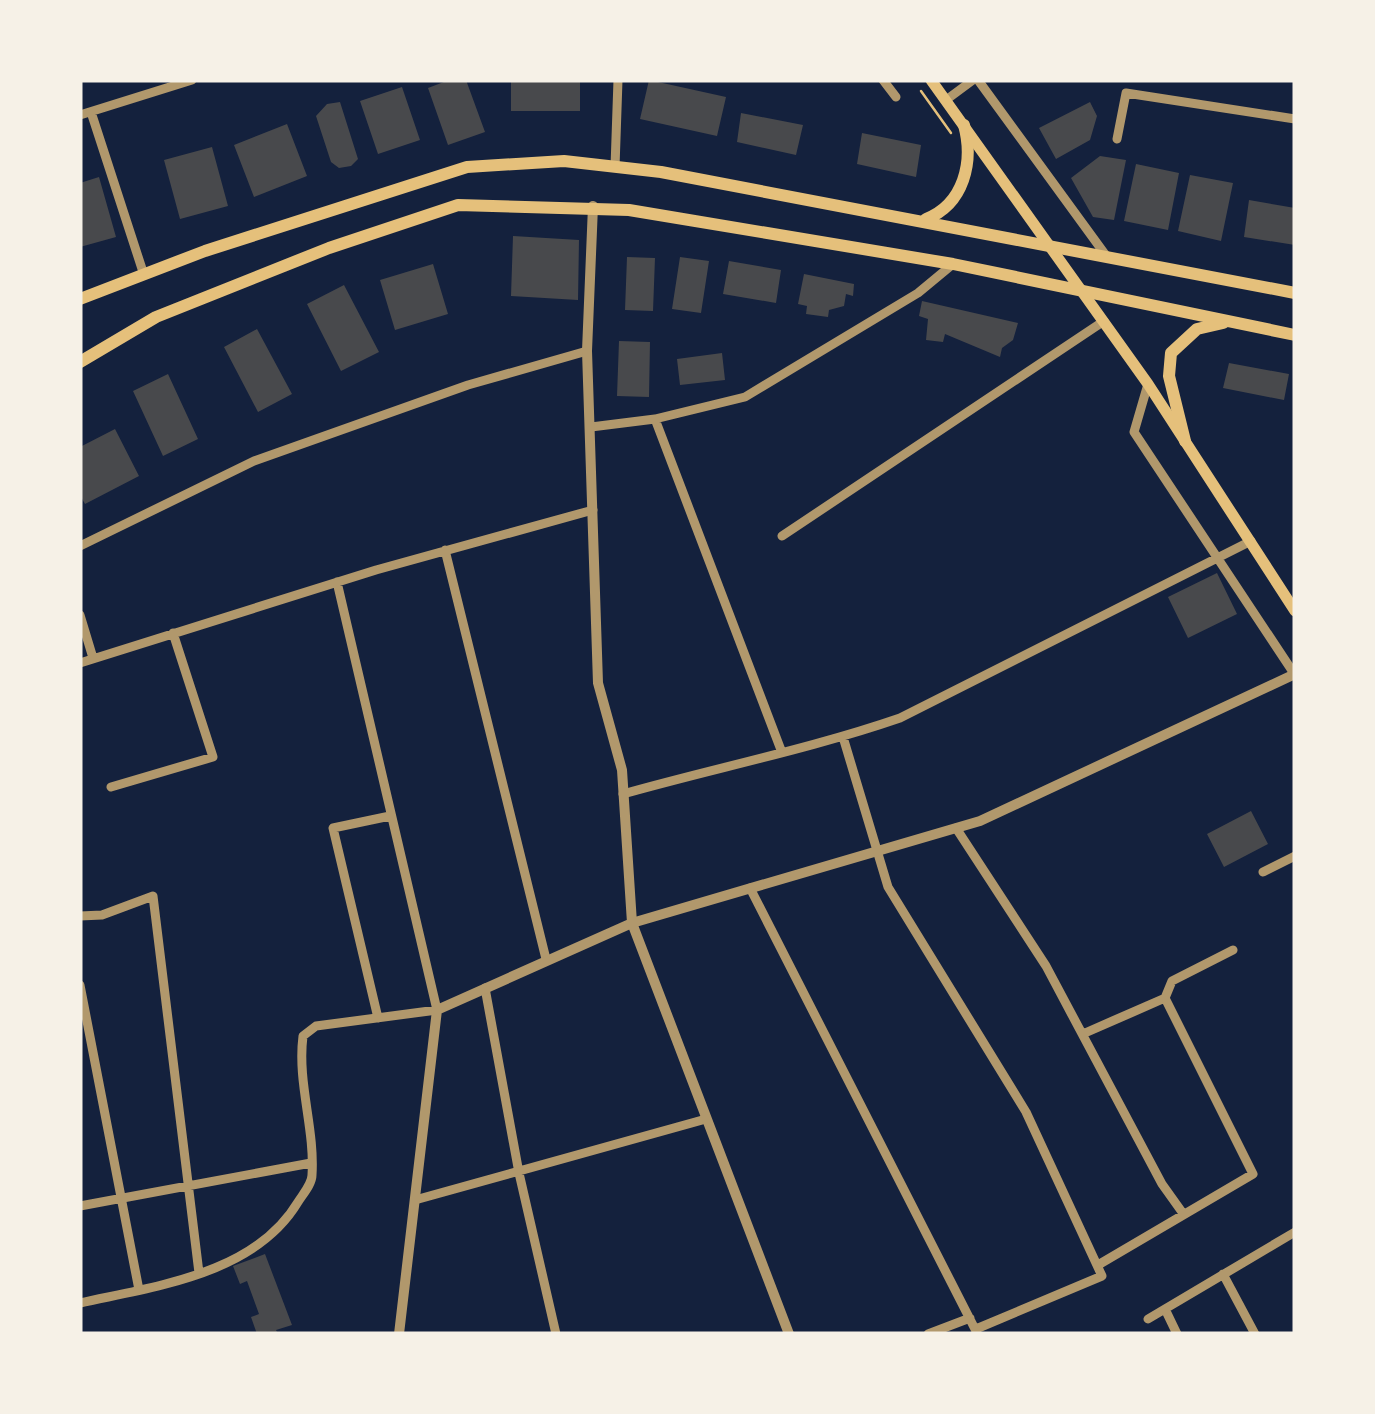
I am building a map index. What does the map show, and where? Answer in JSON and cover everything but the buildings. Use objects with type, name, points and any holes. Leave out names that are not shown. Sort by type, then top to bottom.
[{"type":"main road","points":[[931,80],[1148,384],[1295,611]]},
{"type":"main road","points":[[924,220],[947,207],[962,184],[969,157],[964,125]]},
{"type":"main road","points":[[80,299],[144,274],[467,167],[564,161],[615,166],[924,220],[1295,293]]},
{"type":"main road","points":[[82,360],[156,318],[329,248],[458,205],[594,206],[954,264],[1295,335]]},
{"type":"main road","points":[[1185,441],[1169,376],[1171,353],[1197,329],[1231,321]]},
{"type":"street","points":[[144,274],[85,113],[192,80]]},
{"type":"street","points":[[615,166],[618,80]]},
{"type":"street","points":[[884,80],[896,97]]},
{"type":"street","points":[[946,100],[975,80],[1107,256]]},
{"type":"street","points":[[1117,140],[1126,93],[1295,119]]},
{"type":"street","points":[[594,206],[587,351],[598,683],[622,770],[632,923],[789,1334]]},
{"type":"street","points":[[591,427],[746,398],[918,293],[954,264]]},
{"type":"street","points":[[782,536],[1104,320]]},
{"type":"street","points":[[80,546],[254,461],[468,385],[587,351]]},
{"type":"street","points":[[80,1303],[198,1273],[255,1249],[286,1223],[312,1178],[298,1069],[303,1036],[316,1026],[438,1010],[632,923],[980,820],[1295,674],[1134,432],[1148,384]]},
{"type":"street","points":[[655,418],[781,750]]},
{"type":"street","points":[[80,662],[444,550],[592,510]]},
{"type":"street","points":[[623,794],[843,737],[900,718],[1251,540]]},
{"type":"street","points":[[444,550],[546,960]]},
{"type":"street","points":[[337,582],[438,1010],[399,1334]]},
{"type":"street","points":[[80,615],[94,658]]},
{"type":"street","points":[[111,786],[213,757],[173,633]]},
{"type":"street","points":[[750,888],[977,1332],[1102,1276],[1026,1112],[888,887],[843,737]]},
{"type":"street","points":[[378,1018],[333,828],[390,816]]},
{"type":"street","points":[[956,828],[1085,1032],[1162,1184],[1182,1212]]},
{"type":"street","points":[[1263,872],[1295,856]]},
{"type":"street","points":[[80,916],[102,915],[153,896],[198,1273]]},
{"type":"street","points":[[1098,1265],[1157,1233],[1182,1212],[1253,1174],[1166,998],[1172,981],[1233,950]]},
{"type":"street","points":[[80,985],[138,1290]]},
{"type":"street","points":[[485,988],[520,1174],[556,1334]]},
{"type":"street","points":[[1085,1032],[1166,998]]},
{"type":"street","points":[[415,1200],[520,1174],[706,1118]]},
{"type":"street","points":[[80,1206],[311,1163]]},
{"type":"street","points":[[1148,1319],[1295,1232]]},
{"type":"street","points":[[1222,1274],[1255,1334]]},
{"type":"street","points":[[1165,1309],[1177,1334]]},
{"type":"street","points":[[928,1334],[970,1318]]},
{"type":"path","points":[[918,80],[922,95],[954,138]]}]
